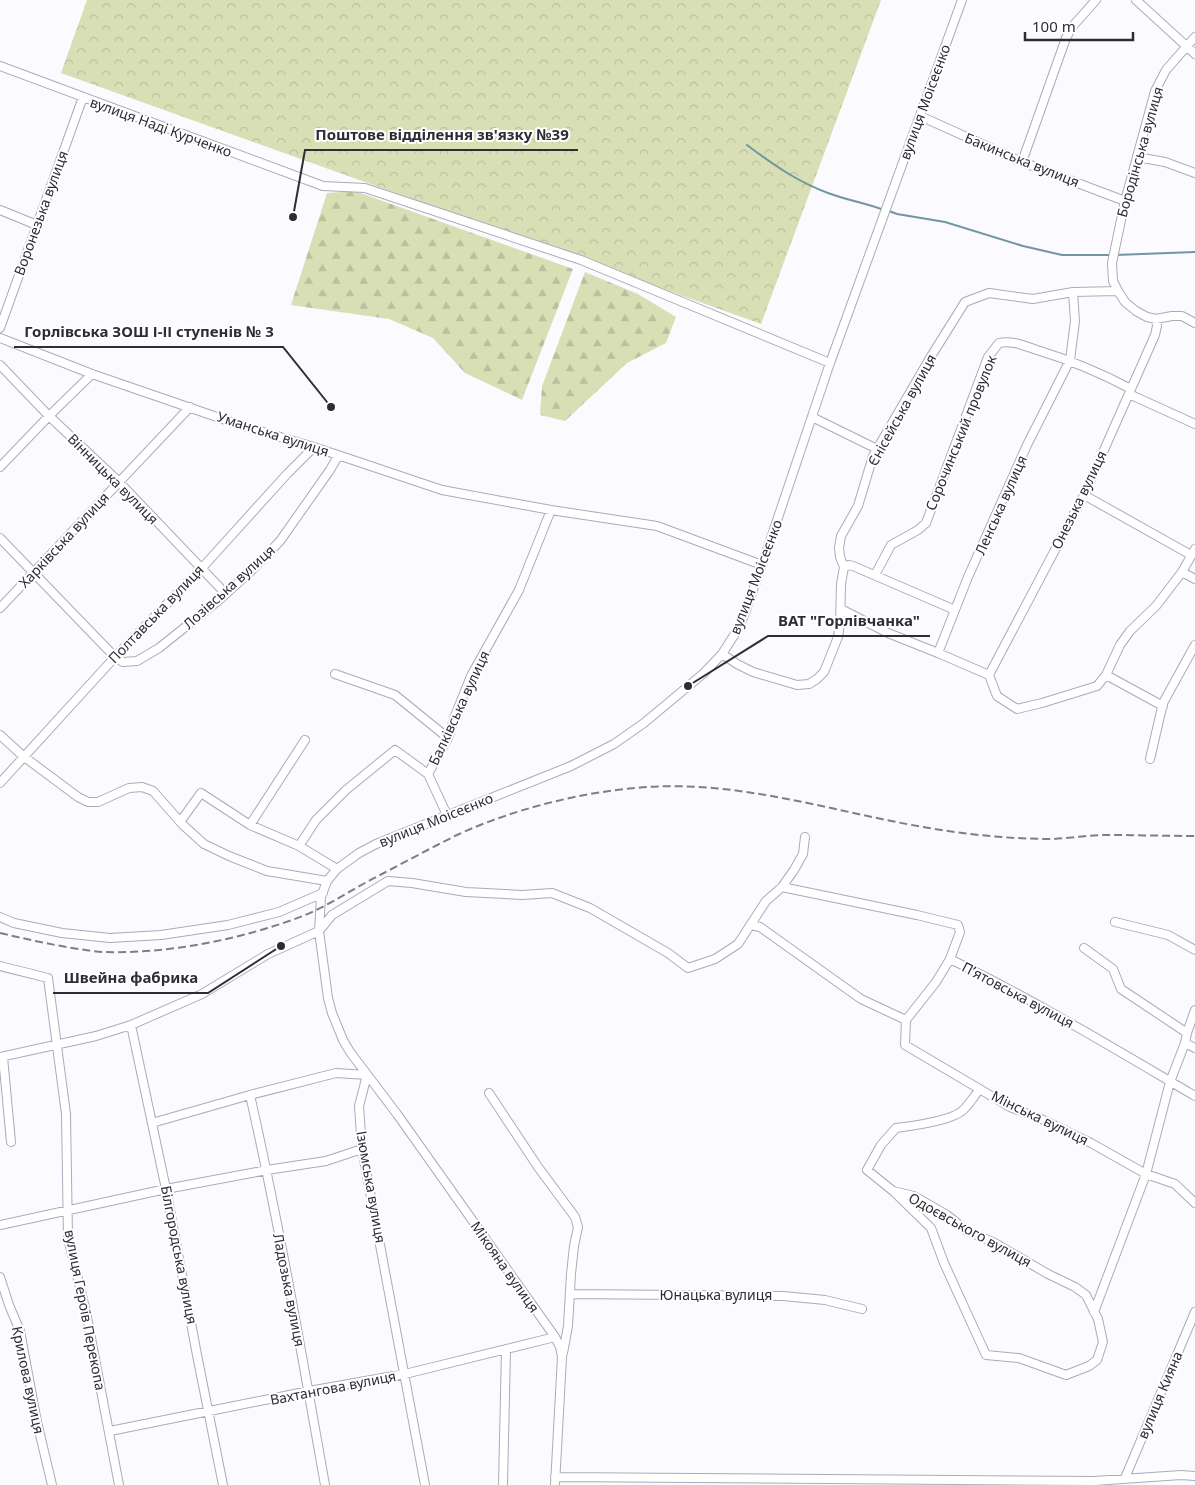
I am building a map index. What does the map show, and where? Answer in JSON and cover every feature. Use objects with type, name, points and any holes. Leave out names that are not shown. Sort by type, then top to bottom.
[{"type":"street","name":"вулиця Моісеєнко","points":[[322,895],[327,881],[337,869],[359,853],[376,844],[571,766],[614,744],[644,723],[704,673],[722,654],[740,626],[830,362],[962,0]]},
{"type":"street","points":[[1022,162],[1066,38],[1072,27],[1096,0]]},
{"type":"street","points":[[1136,0],[1195,54]]},
{"type":"street","name":"Бородінська вулиця","points":[[1118,291],[1113,281],[1112,263],[1114,250],[1150,106],[1161,78],[1195,37]]},
{"type":"street","name":"вулиця Наді Курченко","points":[[0,66],[323,186],[365,188],[581,260],[830,362]]},
{"type":"street","name":"Воронезька вулиця","points":[[0,328],[83,97]]},
{"type":"street","name":"Бакинська вулиця","points":[[920,116],[1022,162],[1125,201]]},
{"type":"street","points":[[1137,157],[1165,162],[1195,173]]},
{"type":"street","points":[[0,210],[37,225]]},
{"type":"street","points":[[1073,292],[1118,291],[1125,302],[1147,317],[1156,319],[1182,316],[1195,323]]},
{"type":"street","name":"Єнісейська вулиця","points":[[722,654],[753,672],[797,684],[809,684],[824,672],[838,638],[841,584],[844,567],[839,548],[841,536],[858,506],[873,456],[965,302],[989,293],[1033,299],[1073,292]]},
{"type":"street","name":"Ленська вулиця","points":[[938,653],[968,577],[1028,445],[1070,360],[1075,321],[1073,292]]},
{"type":"street","name":"Онезька вулиця","points":[[989,675],[1084,496],[1155,335],[1156,319]]},
{"type":"street","name":"Уманська вулиця","points":[[0,338],[92,374],[190,408],[442,490],[551,510],[656,526],[762,565]]},
{"type":"street","name":"Сорочинський провулок","points":[[875,575],[891,545],[918,530],[926,523],[988,358],[999,343],[1010,342],[1019,344],[1070,360]]},
{"type":"street","points":[[1070,360],[1195,424]]},
{"type":"street","name":"Вінницька вулиця","points":[[0,365],[49,416],[119,482],[226,594]]},
{"type":"street","points":[[0,467],[92,374]]},
{"type":"street","name":"Харківська вулиця","points":[[0,608],[190,408]]},
{"type":"street","points":[[812,416],[877,449]]},
{"type":"street","name":"Полтавська вулиця","points":[[0,783],[114,657],[201,568],[314,447]]},
{"type":"street","name":"Лозівська вулиця","points":[[114,657],[123,662],[137,661],[159,648],[226,594],[280,541],[338,456]]},
{"type":"street","points":[[841,609],[888,633],[989,675],[997,696],[1017,709],[1097,686],[1106,675],[1120,645],[1130,631],[1156,606],[1182,572],[1193,552],[1084,496]]},
{"type":"street","name":"Балківська вулиця","points":[[299,846],[316,820],[346,790],[395,750],[428,774],[448,738],[471,676],[519,590],[551,510]]},
{"type":"street","points":[[0,538],[114,657]]},
{"type":"street","points":[[844,567],[849,565],[875,575],[955,610]]},
{"type":"street","points":[[1182,572],[1195,580]]},
{"type":"street","points":[[1150,759],[1163,706],[1195,645]]},
{"type":"street","points":[[336,674],[395,696],[448,738]]},
{"type":"street","points":[[1106,675],[1163,706]]},
{"type":"street","points":[[0,735],[24,756],[78,797],[88,802],[98,802],[129,788],[142,786],[153,790],[180,822],[204,844],[267,871],[327,881]]},
{"type":"street","points":[[250,825],[304,740]]},
{"type":"street","points":[[428,774],[447,816]]},
{"type":"street","points":[[180,822],[201,793],[250,825],[299,846],[337,869]]},
{"type":"street","points":[[11,1142],[1,1057],[96,1036],[132,1025],[202,994],[268,954],[319,931],[332,916],[388,881],[466,892],[522,896],[552,893],[590,908],[668,953],[688,968],[715,958],[738,944],[766,901],[782,887],[803,854],[805,837]]},
{"type":"street","name":"П’ятовська вулиця","points":[[782,887],[958,925],[960,932],[950,959],[1070,1023],[1195,1096]]},
{"type":"street","points":[[0,917],[14,923],[62,933],[110,938],[161,935],[228,925],[279,912],[322,895],[319,931],[332,1014],[343,1040],[367,1074]]},
{"type":"street","points":[[1115,922],[1168,935],[1195,950]]},
{"type":"street","points":[[751,925],[760,927],[861,999],[906,1020],[936,982],[950,959]]},
{"type":"street","points":[[1084,948],[1113,969],[1121,989],[1187,1033]]},
{"type":"street","name":"вулиця Героїв Перекопа","points":[[0,966],[48,978],[66,1114],[68,1238],[86,1312],[119,1485]]},
{"type":"street","points":[[1094,1312],[1146,1174],[1170,1082],[1186,1043],[1187,1033],[1195,1010]]},
{"type":"street","name":"Мінська вулиця","points":[[906,1020],[905,1046],[1010,1107],[1039,1118],[1091,1143],[1146,1174],[1175,1184],[1195,1202]]},
{"type":"street","name":"Білгородська вулиця","points":[[132,1025],[166,1189],[223,1485]]},
{"type":"street","points":[[1186,1043],[1195,1048]]},
{"type":"street","points":[[152,1123],[336,1073],[367,1074]]},
{"type":"street","name":"Ізюмська вулиця","points":[[367,1074],[359,1106],[362,1149],[425,1485]]},
{"type":"street","name":"Мікояна вулиця","points":[[367,1074],[555,1337],[560,1347],[562,1357],[555,1481]]},
{"type":"street","name":"Одоєвського вулиця","points":[[893,1191],[914,1196],[947,1215],[967,1231],[994,1242],[1086,1295],[1098,1319],[1103,1342],[1097,1360],[1089,1366],[1066,1375],[1019,1358],[986,1355],[944,1263],[932,1228],[893,1191],[867,1170],[881,1145],[896,1128],[939,1120],[961,1111],[980,1089]]},
{"type":"street","points":[[489,1093],[538,1167],[575,1217],[578,1226],[574,1246],[568,1326],[562,1357]]},
{"type":"street","name":"Ладозька вулиця","points":[[250,1095],[267,1170],[325,1485]]},
{"type":"street","points":[[0,1225],[166,1189],[326,1161],[362,1149]]},
{"type":"street","name":"Крилова вулиця","points":[[0,1277],[9,1306],[20,1331],[37,1422],[52,1485]]},
{"type":"street","name":"Юнацька вулиця","points":[[570,1294],[783,1296],[825,1300],[862,1309]]},
{"type":"street","name":"вулиця Кияна","points":[[1125,1478],[1195,1312]]},
{"type":"street","name":"Вахтангова вулиця","points":[[110,1432],[405,1374],[555,1337]]},
{"type":"street","points":[[503,1485],[506,1349]]},
{"type":"street","points":[[555,1481],[1094,1481],[1195,1476]]},
{"type":"green space","points":[[87,0],[881,0],[761,324],[61,73]]},
{"type":"green space","points":[[355,191],[573,269],[522,400],[465,373],[433,338],[389,319],[291,305],[327,193]]},
{"type":"green space","points":[[585,272],[638,294],[676,317],[666,343],[627,363],[565,421],[540,415],[542,386]]},
{"type":"waterway","points":[[747,145],[776,166],[806,184],[884,210]]},
{"type":"waterway","points":[[889,211],[945,222],[1023,246],[1062,255],[1111,255]]},
{"type":"waterway","points":[[1115,255],[1195,252]]},
{"type":"railway","points":[[0,933],[59,946],[103,952],[180,948],[231,938],[255,932],[313,912],[457,835],[499,818],[568,798],[636,788],[673,786],[747,792],[929,828],[991,836],[1053,839],[1101,835],[1195,836]]},
{"type":"place","name":"Поштове відділення зв'язку №39","points":[[293,217]]},
{"type":"place","name":"Горлівська ЗОШ І-ІІ ступенів № 3","points":[[331,407]]},
{"type":"place","name":"ВАТ \"Горлівчанка\"","points":[[688,686]]},
{"type":"place","name":"Швейна фабрика","points":[[281,946]]}]
